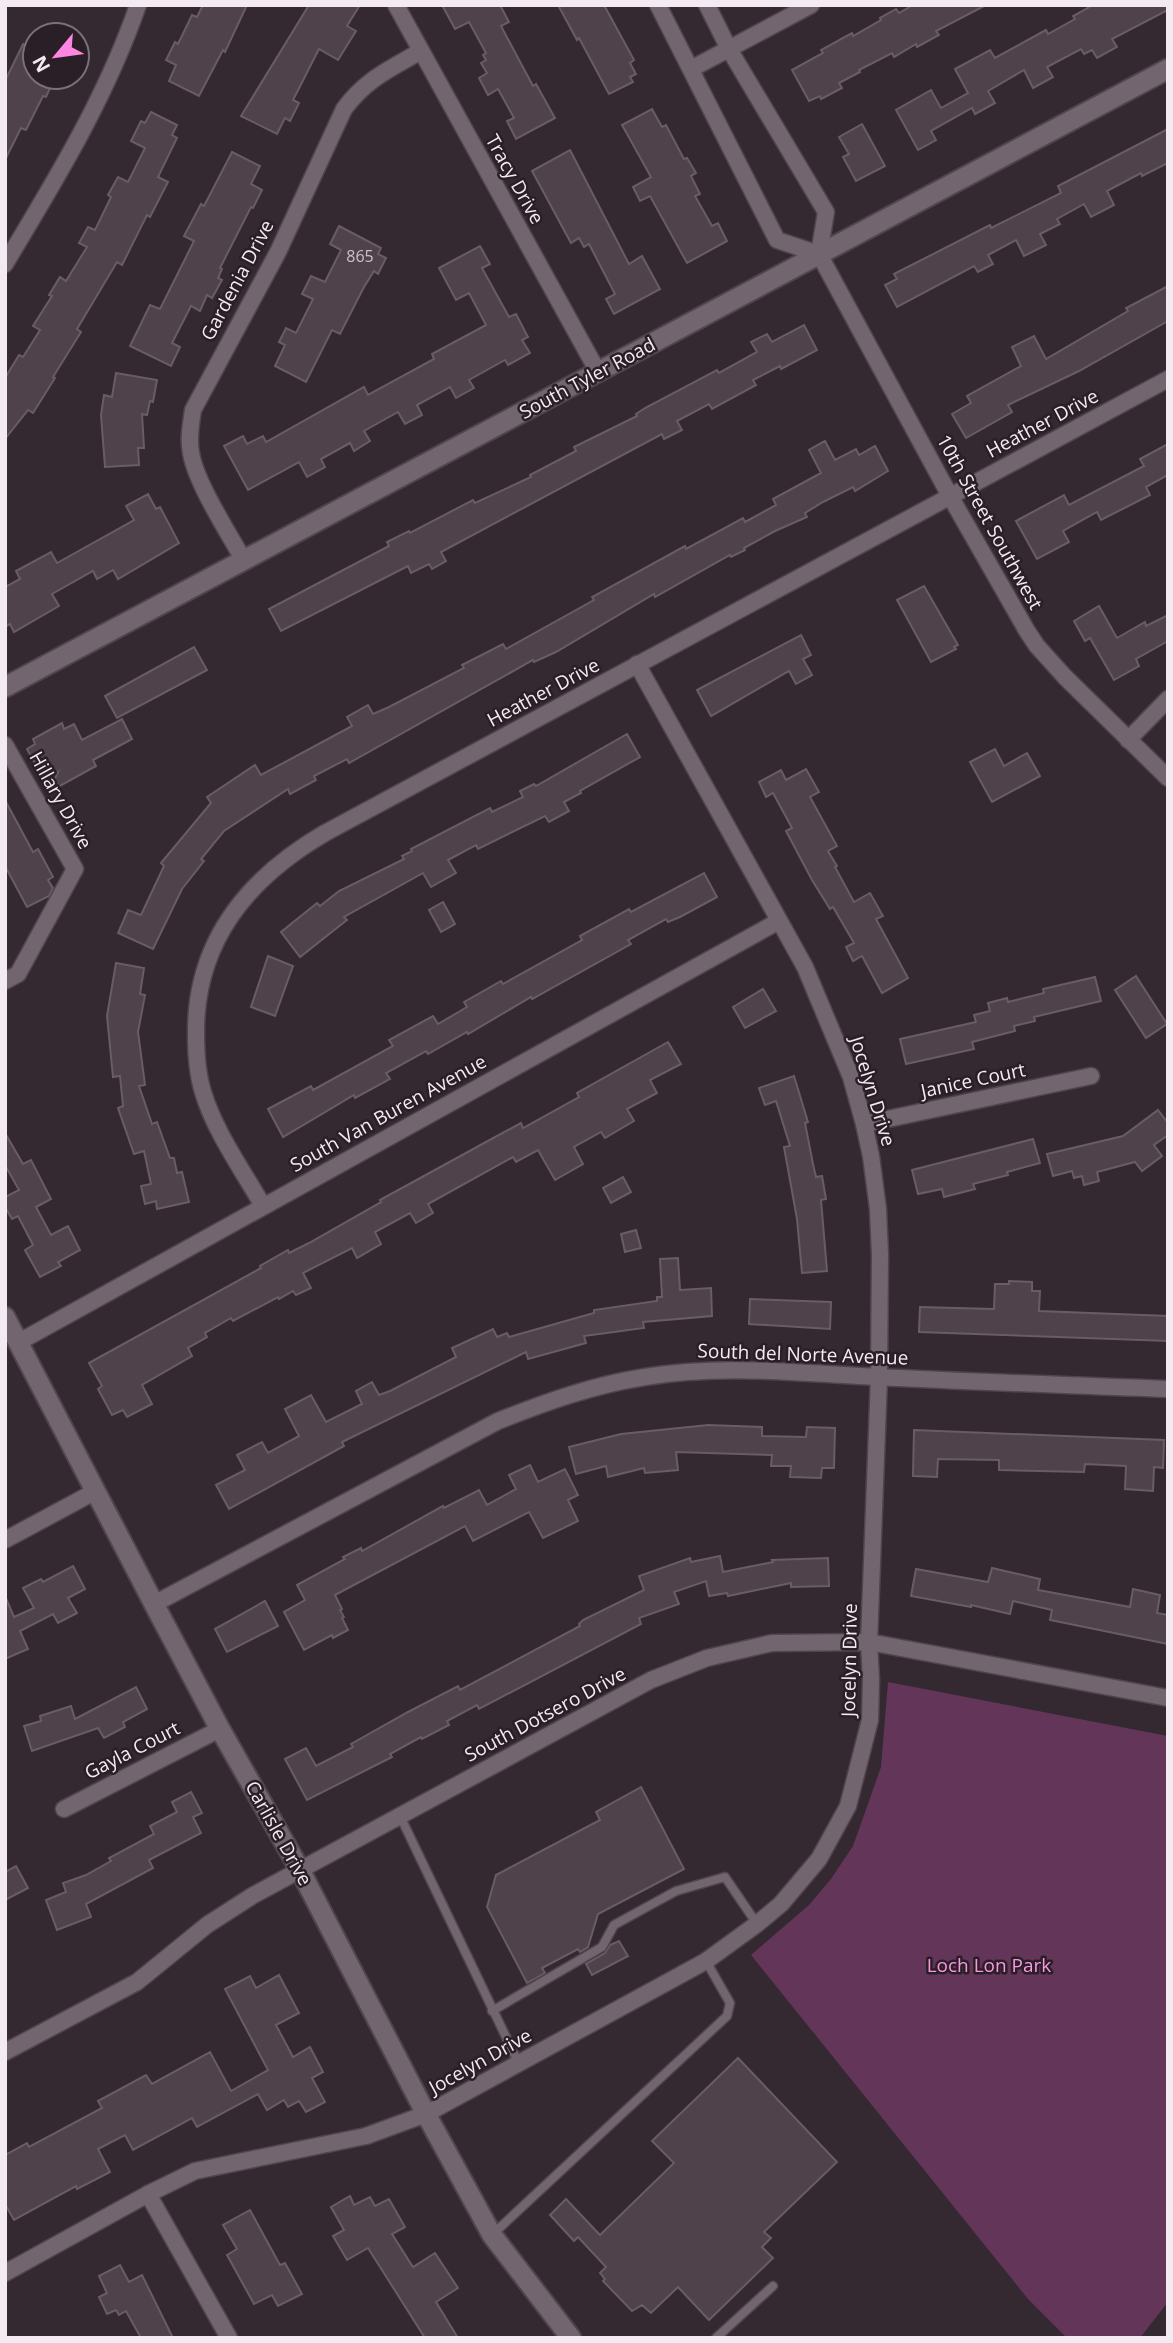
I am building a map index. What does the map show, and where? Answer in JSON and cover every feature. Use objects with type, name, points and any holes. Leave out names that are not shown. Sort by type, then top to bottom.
[{"type":"street","points":[[5,264],[70,155],[105,86],[138,5]]},
{"type":"street","name":"Tracy Drive","points":[[396,5],[598,372]]},
{"type":"street","points":[[658,5],[777,240],[819,254],[826,212],[729,49],[707,5]]},
{"type":"street","points":[[691,69],[811,5]]},
{"type":"street","name":"Gardenia Drive","points":[[244,561],[195,471],[190,453],[189,432],[193,410],[278,252],[344,109],[356,92],[372,78],[421,51]]},
{"type":"street","name":"South Tyler Road","points":[[5,687],[1168,69]]},
{"type":"street","name":"10th Street Southwest","points":[[819,254],[950,496],[1037,646],[1168,778]]},
{"type":"street","name":"Heather Drive","points":[[263,1206],[204,1095],[198,1065],[196,1017],[205,968],[229,917],[243,898],[275,866],[296,850],[637,664],[1168,379]]},
{"type":"street","name":"Jocelyn Drive","points":[[5,2273],[195,2171],[366,2136],[426,2114],[706,1961],[781,1904],[819,1859],[848,1806],[870,1720],[869,1642],[879,1377],[879,1220],[871,1156],[851,1077],[805,967],[637,664]]},
{"type":"street","points":[[1128,740],[1168,699]]},
{"type":"street","name":"Hillary Drive","points":[[5,745],[75,869],[18,974],[5,981]]},
{"type":"street","name":"South Van Buren Avenue","points":[[19,1342],[779,922]]},
{"type":"street","name":"Janice Court","points":[[864,1124],[1091,1076]]},
{"type":"street","name":"Carlisle Drive","points":[[5,1317],[220,1729],[300,1870],[492,2235],[571,2338]]},
{"type":"street","name":"South del Norte Avenue","points":[[154,1604],[498,1421],[553,1399],[621,1381],[695,1371],[763,1371],[1168,1390]]},
{"type":"street","points":[[5,1540],[96,1491]]},
{"type":"street","name":"South Dotsero Drive","points":[[5,2052],[137,1982],[207,1925],[300,1870],[651,1680],[707,1658],[772,1643],[869,1642],[1168,1698]]},
{"type":"street","name":"Gayla Court","points":[[64,1809],[220,1729]]},
{"type":"street","points":[[148,2194],[229,2338]]},
{"type":"lane","points":[[400,1816],[519,2064]]},
{"type":"lane","points":[[492,2011],[602,1947],[614,1925],[676,1891],[725,1877],[757,1924]]},
{"type":"lane","points":[[492,2235],[727,2016],[730,2003],[706,1961]]},
{"type":"lane","points":[[716,2338],[773,2286]]},
{"type":"green space","name":"Loch Lon Park","points":[[888,1682],[1168,1736],[1168,2302],[1140,2338],[1067,2338],[1028,2299],[751,1955],[809,1905],[853,1846],[881,1767]]},
{"type":"building","points":[[203,5],[247,5],[225,52],[223,50],[199,96],[169,81],[176,65],[166,60],[175,42],[178,44],[192,15],[197,17]]},
{"type":"building","points":[[309,5],[360,5],[347,26],[356,31],[338,60],[319,49],[293,100],[299,103],[290,121],[285,118],[277,134],[241,116]]},
{"type":"building","points":[[442,5],[500,5],[509,22],[501,26],[533,86],[536,84],[555,118],[516,139],[507,121],[514,118],[498,89],[488,95],[479,78],[487,73],[481,63],[486,60],[483,55],[486,53],[469,22],[455,29]]},
{"type":"building","points":[[558,5],[604,5],[634,60],[630,63],[636,74],[630,77],[633,82],[609,94]]},
{"type":"building","points":[[913,5],[986,5],[936,31],[939,35],[917,47],[916,44],[894,57],[892,53],[859,70],[860,72],[839,83],[842,88],[821,99],[820,96],[809,101],[792,70],[823,53],[821,50],[852,33],[853,36],[896,9],[899,13]]},
{"type":"building","points":[[1093,5],[1168,5],[1168,10],[1112,39],[1117,47],[1097,58],[1092,50],[1084,54],[1081,49],[1047,67],[1053,77],[1033,88],[1024,70],[988,91],[995,103],[975,114],[972,108],[931,131],[936,140],[918,150],[896,110],[931,90],[941,108],[968,93],[955,69],[990,50],[995,58],[1046,30],[1048,34]]},
{"type":"building","points":[[21,48],[21,91],[49,91],[46,97],[43,96],[26,130],[21,128],[5,160],[5,81]]},
{"type":"building","points":[[652,109],[662,127],[666,125],[684,159],[687,158],[696,173],[691,176],[700,194],[695,196],[712,226],[718,223],[727,241],[687,263],[650,196],[640,201],[633,187],[651,177],[622,125]]},
{"type":"building","points":[[151,112],[177,125],[172,135],[177,138],[158,177],[168,182],[150,217],[147,215],[122,265],[117,262],[77,329],[81,332],[33,413],[28,410],[5,439],[5,378],[19,355],[23,357],[40,330],[33,326],[52,296],[49,295],[60,277],[66,281],[87,247],[79,243],[88,227],[95,230],[118,177],[128,182],[145,148],[131,141],[141,121],[145,123]]},
{"type":"building","points":[[862,124],[885,166],[856,181],[843,157],[849,154],[839,137]]},
{"type":"building","points":[[1168,129],[1168,163],[1142,176],[1141,173],[1107,191],[1114,205],[1091,217],[1084,204],[1057,219],[1060,224],[1040,234],[1046,245],[1024,256],[1016,240],[988,255],[993,264],[978,272],[974,266],[897,307],[885,285],[897,279],[894,274],[990,225],[991,228],[1061,193],[1058,186]]},
{"type":"building","points":[[570,150],[629,264],[642,256],[660,289],[614,314],[606,299],[615,294],[589,244],[584,247],[579,238],[571,243],[532,171]]},
{"type":"building","points":[[232,152],[260,166],[251,184],[262,190],[220,268],[222,269],[218,278],[222,280],[212,298],[207,295],[200,311],[191,306],[172,343],[180,347],[171,366],[130,346],[150,305],[160,309],[194,241],[184,236],[201,204],[204,206]]},
{"type":"building","points":[[339,226],[381,248],[378,254],[386,258],[378,274],[374,271],[364,287],[340,334],[332,330],[306,382],[275,366],[285,345],[279,342],[286,328],[296,333],[313,299],[302,294],[311,276],[325,282],[341,250],[330,244]]},
{"type":"building","points":[[480,246],[490,264],[482,268],[509,317],[516,314],[528,337],[522,340],[530,353],[508,365],[505,360],[469,380],[474,388],[456,398],[450,387],[417,405],[422,415],[405,424],[398,412],[364,431],[370,441],[354,451],[350,443],[321,459],[325,467],[307,477],[299,462],[248,490],[224,446],[243,436],[247,444],[263,436],[266,442],[364,387],[368,395],[434,359],[432,354],[486,325],[469,293],[456,300],[439,268]]},
{"type":"building","points":[[1168,286],[1168,321],[1079,371],[1008,405],[1012,412],[966,438],[952,414],[971,403],[967,396],[1021,366],[1012,347],[1034,336],[1046,359],[1128,311],[1126,308]]},
{"type":"building","points":[[804,325],[817,350],[753,380],[756,385],[712,409],[709,404],[677,421],[682,430],[664,439],[662,434],[441,552],[446,561],[432,569],[429,564],[411,573],[408,566],[281,631],[269,609],[389,546],[387,542],[473,500],[475,503],[531,477],[530,475],[576,451],[574,447],[637,416],[636,414],[645,408],[717,370],[719,373],[757,352],[751,342],[767,334],[772,342]]},
{"type":"building","points":[[116,373],[157,380],[153,402],[150,401],[147,415],[142,414],[144,448],[138,448],[139,465],[105,467],[101,415],[104,395],[112,397]]},
{"type":"building","points":[[825,441],[835,460],[856,449],[859,455],[875,446],[888,471],[855,491],[853,487],[823,502],[805,513],[807,517],[775,531],[744,548],[745,550],[731,557],[730,555],[655,597],[654,594],[556,652],[534,662],[533,660],[349,763],[347,759],[314,776],[316,780],[290,794],[288,789],[224,831],[201,859],[204,861],[182,889],[153,949],[118,933],[128,910],[141,915],[164,866],[161,863],[211,803],[207,797],[255,765],[261,775],[352,726],[347,717],[368,705],[373,714],[389,707],[464,668],[462,665],[503,644],[506,649],[594,600],[592,597],[685,546],[686,549],[743,518],[745,522],[776,505],[773,499],[821,473],[809,450]]},
{"type":"building","points":[[1168,444],[1168,475],[1146,487],[1150,495],[1101,520],[1097,512],[1063,531],[1069,542],[1037,559],[1016,521],[1064,495],[1069,505],[1144,466],[1140,459]]},
{"type":"building","points":[[148,494],[156,509],[160,507],[179,543],[118,579],[113,570],[97,579],[93,571],[52,594],[59,606],[14,632],[10,624],[5,627],[5,587],[20,579],[16,571],[51,552],[57,563],[134,520],[126,506]]},
{"type":"building","points":[[924,586],[958,645],[954,647],[956,649],[931,662],[897,600]]},
{"type":"building","points":[[1099,606],[1117,638],[1145,622],[1146,626],[1168,615],[1168,641],[1136,659],[1139,666],[1114,680],[1090,638],[1085,641],[1074,621]]},
{"type":"building","points":[[801,635],[811,655],[803,659],[812,675],[796,684],[789,671],[711,716],[697,690]]},
{"type":"building","points":[[194,647],[207,670],[117,718],[105,696]]},
{"type":"building","points":[[122,719],[132,739],[93,760],[96,766],[49,792],[58,772],[44,780],[27,749],[35,744],[33,739],[62,723],[64,729],[74,724],[82,740]]},
{"type":"building","points":[[627,734],[640,757],[564,802],[569,811],[549,822],[545,816],[478,849],[476,845],[448,860],[456,873],[431,887],[423,873],[344,917],[347,920],[300,957],[281,932],[317,903],[320,906],[339,891],[404,859],[402,856],[412,851],[411,849],[490,808],[492,812],[523,797],[520,791],[534,784],[536,786]]},
{"type":"building","points":[[995,749],[1004,766],[1027,753],[1040,776],[992,802],[970,762]]},
{"type":"building","points":[[806,769],[819,792],[810,797],[837,846],[828,851],[837,866],[835,867],[854,902],[870,893],[883,916],[876,919],[908,978],[882,993],[862,956],[853,961],[846,947],[854,943],[833,907],[830,909],[812,880],[786,831],[792,828],[773,793],[766,797],[759,782],[781,770],[786,780]]},
{"type":"building","points":[[5,800],[33,852],[38,849],[53,877],[48,880],[53,888],[49,896],[27,907],[5,866]]},
{"type":"building","points":[[704,873],[717,897],[680,917],[668,922],[666,919],[628,940],[631,944],[532,999],[531,997],[468,1034],[467,1032],[428,1054],[426,1051],[386,1073],[390,1079],[355,1098],[354,1095],[283,1137],[268,1109],[311,1086],[313,1090],[393,1046],[389,1040],[433,1016],[438,1024],[467,1007],[464,1002],[501,981],[503,984],[582,940],[580,936]]},
{"type":"building","points":[[443,902],[455,924],[441,932],[429,910]]},
{"type":"building","points":[[268,956],[293,966],[275,1016],[251,1007]]},
{"type":"building","points":[[116,963],[144,968],[140,994],[145,995],[138,1032],[145,1085],[139,1086],[152,1124],[157,1122],[170,1158],[174,1158],[177,1173],[182,1172],[189,1202],[157,1209],[156,1201],[145,1204],[141,1186],[151,1184],[144,1151],[134,1154],[118,1108],[123,1106],[120,1076],[113,1077],[107,1016]]},
{"type":"building","points":[[1136,976],[1167,1024],[1146,1038],[1115,990]]},
{"type":"building","points":[[1095,977],[1101,1001],[1034,1017],[1035,1021],[1014,1026],[1015,1031],[972,1042],[974,1049],[906,1064],[900,1039],[976,1022],[974,1015],[990,1011],[988,1003],[1007,998],[1008,1002],[1044,993],[1043,989]]},
{"type":"building","points":[[763,989],[776,1011],[745,1028],[733,1007]]},
{"type":"building","points":[[668,1042],[681,1064],[650,1080],[657,1093],[627,1109],[634,1121],[605,1138],[601,1132],[574,1147],[583,1164],[555,1180],[538,1150],[516,1162],[513,1157],[428,1204],[433,1213],[416,1223],[410,1213],[375,1232],[381,1244],[357,1258],[352,1248],[303,1273],[311,1288],[296,1295],[293,1291],[279,1299],[278,1297],[205,1333],[207,1337],[188,1348],[192,1356],[142,1385],[152,1404],[127,1417],[123,1410],[112,1415],[98,1389],[102,1386],[89,1363],[261,1268],[260,1266],[288,1250],[289,1253],[309,1243],[381,1202],[380,1200],[521,1123],[523,1128],[579,1097],[577,1093]]},
{"type":"building","points":[[794,1076],[808,1122],[805,1123],[816,1177],[822,1176],[826,1199],[821,1200],[827,1271],[802,1273],[797,1219],[784,1147],[790,1146],[776,1101],[765,1105],[759,1088]]},
{"type":"building","points":[[1158,1110],[1168,1123],[1168,1135],[1154,1145],[1162,1156],[1142,1171],[1135,1162],[1097,1172],[1099,1181],[1084,1185],[1082,1176],[1074,1178],[1072,1171],[1053,1176],[1047,1154],[1123,1136]]},
{"type":"building","points":[[5,1133],[23,1164],[31,1160],[51,1199],[36,1207],[51,1235],[68,1226],[80,1250],[58,1262],[61,1266],[40,1277],[25,1250],[33,1245],[18,1216],[12,1219],[5,1207],[5,1197],[19,1190],[5,1165]]},
{"type":"building","points":[[1033,1139],[1040,1163],[973,1184],[975,1189],[944,1197],[942,1189],[918,1194],[912,1170]]},
{"type":"building","points":[[623,1177],[631,1192],[611,1203],[603,1188]]},
{"type":"building","points":[[636,1230],[641,1248],[625,1252],[621,1234]]},
{"type":"building","points":[[678,1258],[680,1290],[711,1288],[712,1316],[643,1322],[644,1328],[584,1336],[586,1343],[528,1359],[526,1352],[342,1442],[344,1446],[229,1509],[216,1485],[245,1470],[237,1455],[262,1442],[268,1453],[299,1436],[285,1409],[311,1395],[326,1422],[362,1404],[356,1391],[372,1382],[379,1395],[390,1391],[456,1357],[452,1348],[493,1329],[497,1337],[507,1333],[509,1337],[594,1313],[594,1310],[657,1301],[657,1297],[662,1297],[660,1259]]},
{"type":"building","points":[[1009,1281],[1032,1282],[1032,1291],[1040,1291],[1039,1311],[1168,1316],[1168,1341],[919,1332],[920,1307],[994,1309],[995,1284],[1009,1284]]},
{"type":"building","points":[[750,1299],[831,1302],[830,1329],[749,1324]]},
{"type":"building","points":[[708,1425],[762,1427],[762,1436],[806,1437],[807,1427],[835,1428],[834,1468],[822,1468],[821,1478],[790,1477],[791,1466],[771,1466],[772,1455],[676,1452],[678,1470],[645,1473],[644,1468],[608,1477],[606,1466],[576,1474],[569,1447],[621,1434]]},
{"type":"building","points":[[914,1430],[1164,1440],[1163,1468],[1154,1467],[1153,1491],[1125,1489],[1126,1466],[1085,1464],[1084,1472],[999,1470],[999,1460],[938,1459],[937,1477],[913,1476]]},
{"type":"building","points":[[530,1465],[538,1482],[565,1469],[578,1495],[568,1500],[578,1521],[543,1538],[529,1512],[473,1541],[465,1526],[335,1595],[348,1630],[304,1650],[284,1612],[305,1600],[297,1585],[345,1559],[343,1557],[361,1548],[362,1551],[443,1506],[444,1508],[479,1490],[487,1505],[516,1489],[509,1475]]},
{"type":"building","points":[[720,1556],[723,1572],[773,1562],[772,1560],[828,1558],[829,1586],[791,1587],[791,1583],[728,1596],[727,1593],[709,1596],[706,1581],[674,1592],[679,1604],[639,1618],[641,1624],[479,1709],[477,1705],[447,1721],[449,1725],[390,1754],[392,1757],[307,1800],[285,1759],[306,1748],[316,1766],[353,1747],[351,1744],[408,1712],[458,1686],[460,1690],[580,1626],[583,1620],[644,1590],[639,1576],[690,1558],[691,1562]]},
{"type":"building","points":[[73,1566],[85,1589],[68,1598],[77,1613],[58,1623],[53,1614],[20,1631],[28,1649],[5,1659],[5,1596],[14,1617],[34,1608],[23,1588],[41,1579],[43,1582]]},
{"type":"building","points":[[992,1568],[1040,1579],[1038,1590],[1130,1607],[1133,1589],[1160,1595],[1157,1613],[1168,1615],[1168,1644],[1050,1620],[1052,1610],[1013,1601],[1010,1614],[911,1596],[916,1569],[988,1582]]},
{"type":"building","points":[[265,1601],[278,1626],[227,1652],[215,1629]]},
{"type":"building","points":[[136,1687],[147,1709],[123,1722],[125,1727],[104,1738],[98,1728],[32,1751],[24,1726],[41,1721],[40,1716],[71,1706],[75,1719]]},
{"type":"building","points":[[641,1787],[684,1869],[598,1914],[588,1947],[580,1952],[578,1949],[542,1968],[545,1973],[527,1983],[487,1907],[496,1875],[600,1820],[596,1812]]},
{"type":"building","points":[[191,1792],[202,1813],[193,1817],[201,1833],[149,1860],[153,1868],[86,1904],[91,1917],[57,1930],[46,1900],[66,1892],[63,1883],[86,1875],[111,1861],[109,1858],[154,1834],[150,1826],[177,1812],[172,1802]]},
{"type":"building","points":[[16,1866],[28,1888],[5,1900],[5,1872]]},
{"type":"building","points":[[619,1941],[628,1956],[592,1975],[586,1964]]},
{"type":"building","points":[[279,1975],[299,2013],[276,2025],[293,2057],[310,2047],[323,2072],[312,2078],[325,2102],[306,2112],[299,2101],[288,2107],[284,2100],[267,2110],[258,2094],[197,2127],[192,2118],[133,2150],[125,2135],[98,2149],[110,2172],[77,2189],[76,2186],[14,2220],[5,2204],[5,2155],[27,2143],[29,2147],[102,2108],[98,2101],[146,2075],[152,2084],[210,2052],[231,2091],[268,2070],[225,1989],[250,1976],[256,1988]]},
{"type":"building","points":[[738,2058],[837,2162],[764,2232],[771,2238],[762,2247],[773,2258],[709,2320],[678,2287],[651,2313],[642,2305],[632,2311],[603,2281],[605,2279],[600,2273],[606,2267],[578,2237],[574,2241],[550,2215],[566,2199],[600,2235],[674,2163],[652,2141]]},
{"type":"building","points":[[350,2196],[354,2205],[370,2197],[375,2206],[389,2199],[405,2227],[392,2234],[413,2267],[435,2253],[458,2288],[436,2302],[458,2338],[425,2338],[368,2248],[347,2260],[333,2236],[344,2230],[331,2207]]},
{"type":"building","points":[[250,2210],[280,2265],[285,2263],[302,2294],[278,2306],[272,2295],[254,2304],[227,2255],[237,2249],[223,2225]]},
{"type":"building","points":[[120,2265],[129,2282],[142,2275],[173,2338],[141,2338],[126,2311],[119,2315],[116,2310],[107,2314],[99,2297],[107,2293],[99,2276]]}]
